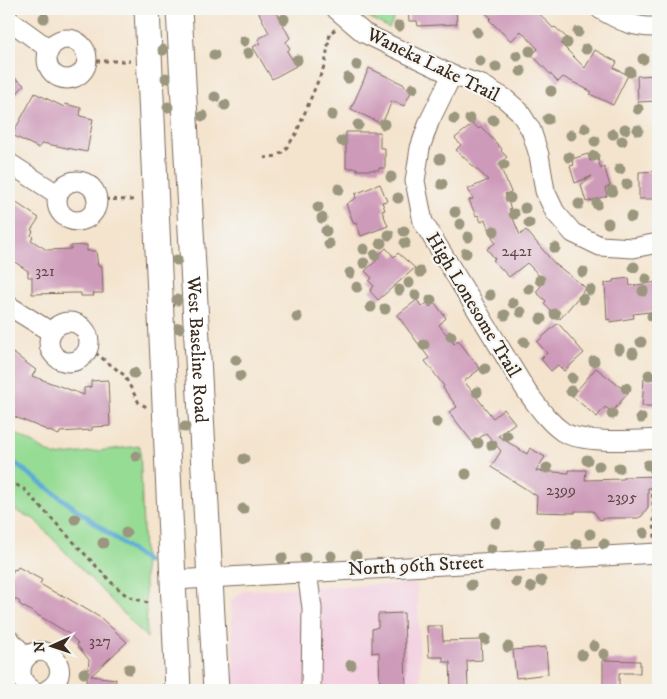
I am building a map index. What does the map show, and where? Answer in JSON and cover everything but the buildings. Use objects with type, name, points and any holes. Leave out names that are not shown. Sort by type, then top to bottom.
[{"type":"main road","name":"West Baseline Road","points":[[147,9],[178,690]]},
{"type":"main road","name":"West Baseline Road","points":[[179,9],[216,690]]},
{"type":"street","points":[[600,9],[623,23],[651,28],[658,27]]},
{"type":"street","name":"Waneka Lake Trail","points":[[342,14],[364,33],[452,75],[482,85],[504,98],[519,111],[531,130],[539,155],[545,191],[555,212],[573,233],[600,246],[633,248],[658,243]]},
{"type":"street","points":[[9,20],[49,49]]},
{"type":"street","points":[[63,38],[71,38],[79,42],[85,48],[88,61],[83,72],[76,78],[59,78],[52,73],[48,65],[49,49],[55,42],[63,38]]},
{"type":"street","name":"High Lonesome Trail","points":[[452,75],[429,122],[420,148],[415,181],[423,222],[527,392],[547,418],[564,432],[589,439],[656,445]]},
{"type":"street","points":[[9,163],[57,194]]},
{"type":"street","points":[[80,181],[88,184],[94,190],[97,198],[96,207],[92,215],[85,220],[77,222],[68,220],[57,208],[57,194],[64,184],[80,181]]},
{"type":"street","points":[[9,306],[51,332]]},
{"type":"street","points":[[65,322],[81,325],[87,331],[90,339],[89,348],[85,355],[78,360],[70,363],[61,361],[54,356],[50,348],[51,332],[57,325],[65,322]]},
{"type":"street","name":"North 96th Street","points":[[174,580],[657,547]]},
{"type":"street","points":[[307,572],[312,608],[311,690]]},
{"type":"street","points":[[9,639],[26,657]]},
{"type":"street","points":[[33,690],[24,683],[21,669],[26,657],[44,652],[55,658],[60,669],[58,681],[54,687],[48,690]]},
{"type":"path","points":[[264,158],[277,156],[285,150],[296,134],[325,64],[330,33],[342,14]]},
{"type":"path","points":[[88,61],[133,61]]},
{"type":"path","points":[[97,198],[134,200]]},
{"type":"path","points":[[89,348],[124,375],[139,403],[147,407]]},
{"type":"path","points":[[656,445],[652,470],[657,547]]},
{"type":"path","points":[[9,481],[24,490],[112,583],[127,596],[148,603]]},
{"type":"shaded area","points":[[417,583],[421,690],[235,690],[231,600],[245,590]]},
{"type":"green space","points":[[360,9],[399,9],[389,28],[368,17]]},
{"type":"green space","points":[[9,430],[55,456],[140,446],[147,638],[34,519],[9,508]]},
{"type":"waterway","points":[[9,459],[147,562]]}]
